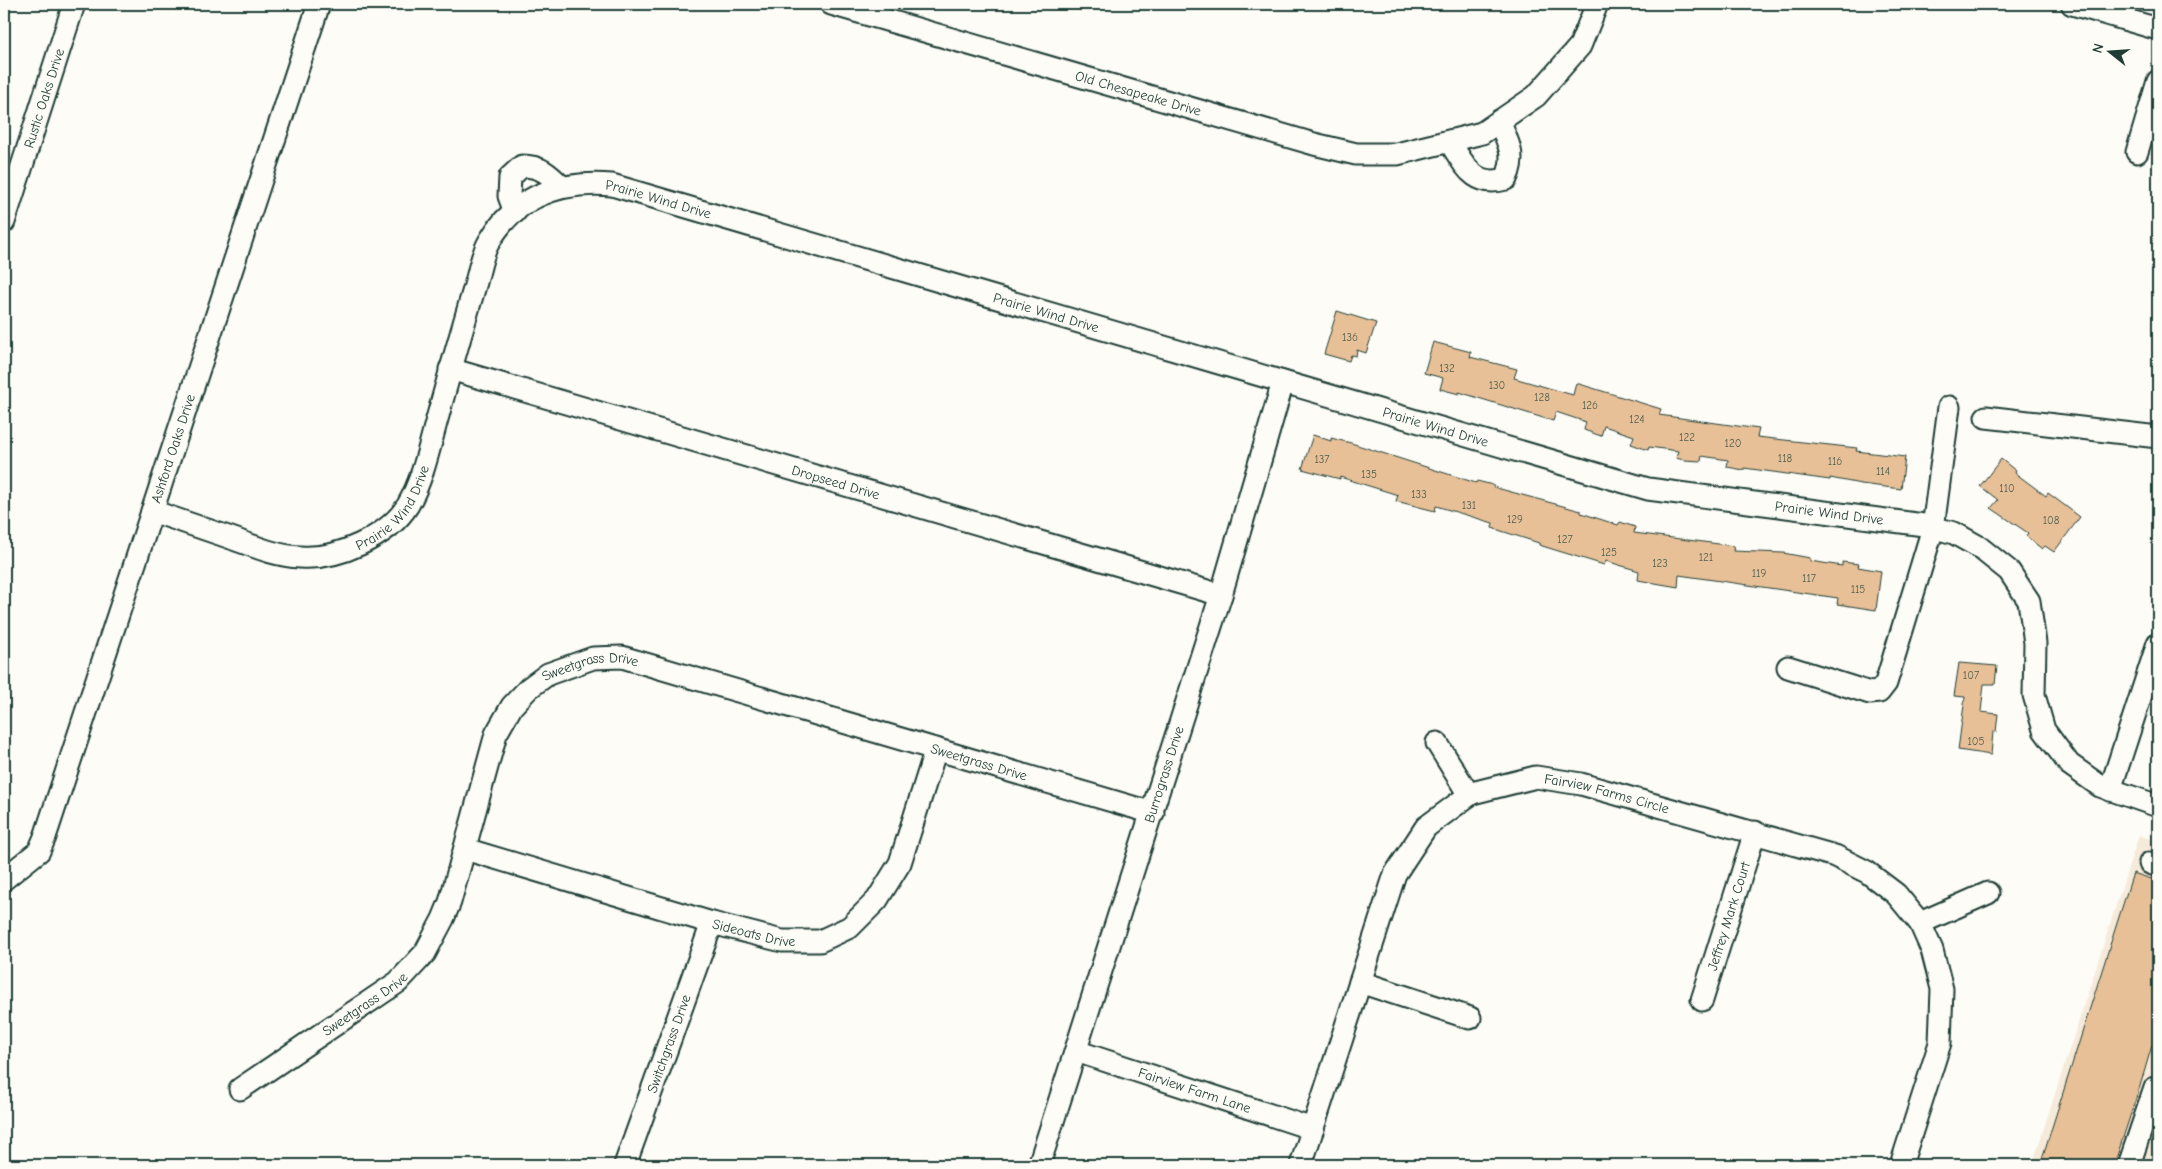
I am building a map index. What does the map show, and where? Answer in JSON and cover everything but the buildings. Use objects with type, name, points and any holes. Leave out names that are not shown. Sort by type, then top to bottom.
[{"type":"street","name":"Rustic Oaks Drive","points":[[4,222],[9,186],[74,4]]},
{"type":"street","name":"Ashford Oaks Drive","points":[[4,879],[39,851],[45,837],[319,4]]},
{"type":"street","name":"Old Chesapeake Drive","points":[[831,4],[1314,144],[1356,154],[1396,154],[1482,133],[1536,96],[1580,46],[1597,4]]},
{"type":"street","points":[[2072,4],[2158,29]]},
{"type":"street","points":[[2138,152],[2158,81]]},
{"type":"street","points":[[1449,141],[1474,176],[1486,181],[1506,179],[1512,167],[1512,155],[1499,121]]},
{"type":"street","points":[[515,212],[509,196],[510,177],[522,166],[535,166],[547,173],[562,186]]},
{"type":"street","name":"Prairie Wind Drive","points":[[152,511],[270,552],[300,557],[329,556],[359,546],[389,526],[407,506],[420,481],[450,369],[488,243],[504,221],[535,198],[562,186],[612,185],[1648,489],[1933,528],[1954,533],[1980,547],[2009,571],[2029,601],[2035,642],[2034,696],[2044,730],[2069,764],[2100,786],[2158,806]]},
{"type":"street","name":"Dropseed Drive","points":[[450,369],[1222,595]]},
{"type":"street","name":"Burrograss Drive","points":[[1039,1165],[1222,595],[1284,382]]},
{"type":"street","points":[[1788,667],[1870,692],[1879,692],[1886,684],[1933,528],[1949,407]]},
{"type":"street","points":[[1986,417],[2158,437]]},
{"type":"street","points":[[2110,790],[2157,648]]},
{"type":"street","name":"Sweetgrass Drive","points":[[240,1090],[398,982],[425,952],[443,919],[465,848],[496,734],[512,706],[548,674],[593,658],[622,657],[1153,813]]},
{"type":"street","points":[[1437,743],[1469,795]]},
{"type":"street","name":"Sideoats Drive","points":[[465,848],[712,923],[782,941],[820,940],[850,927],[878,900],[900,863],[936,749]]},
{"type":"street","name":"Fairview Farms Circle","points":[[1301,1165],[1395,874],[1426,827],[1469,795],[1536,777],[1581,784],[1835,856],[1866,872],[1896,894],[1920,923],[1932,950],[1942,989],[1940,1043],[1901,1165]]},
{"type":"street","name":"Jeffrey Mark Court","points":[[1702,1000],[1755,832]]},
{"type":"street","points":[[1920,923],[1988,893]]},
{"type":"street","name":"Switchgrass Drive","points":[[625,1165],[712,923]]},
{"type":"street","points":[[1360,982],[1470,1018]]},
{"type":"street","name":"Fairview Farm Lane","points":[[1076,1051],[1312,1129]]},
{"type":"street","points":[[2129,1165],[2157,1085]]},
{"type":"shaded area","points":[[2139,835],[2158,842],[2158,1165],[2032,1165]]}]
